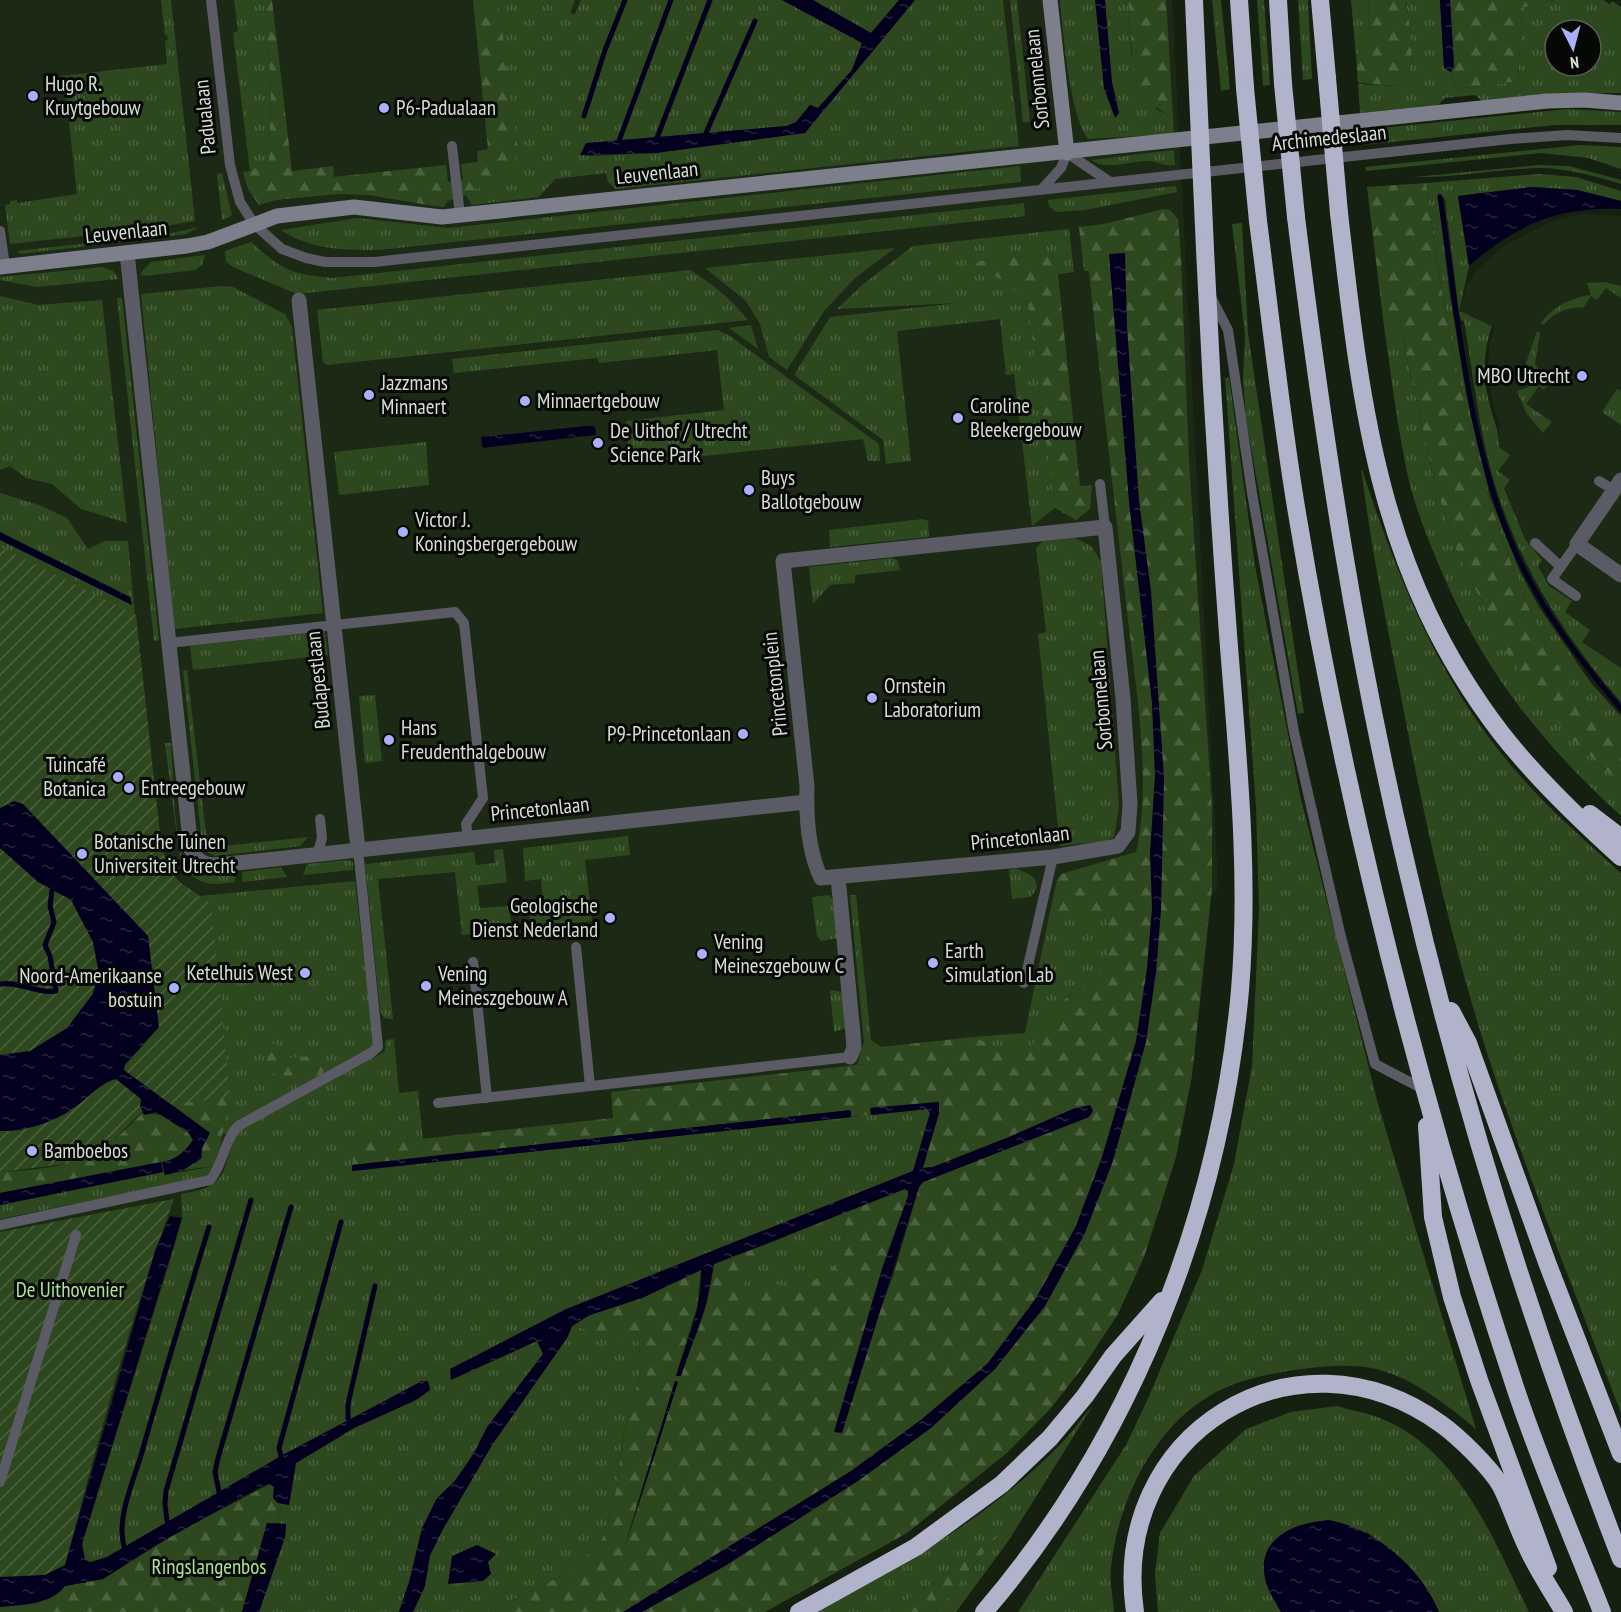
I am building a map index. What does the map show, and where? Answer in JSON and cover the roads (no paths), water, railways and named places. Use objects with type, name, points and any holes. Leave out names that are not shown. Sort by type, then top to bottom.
[{"type":"highway","points":[[984,1612],[1051,1524],[1104,1438],[1131,1385],[1171,1292],[1200,1202],[1229,1078],[1240,987],[1244,924],[1239,762],[1215,452],[1194,0]]},
{"type":"highway","points":[[1239,0],[1258,221],[1295,501],[1369,870],[1425,1090],[1517,1393],[1602,1612]]},
{"type":"highway","points":[[1278,0],[1283,84],[1296,217],[1316,378],[1345,563],[1380,748],[1435,981],[1528,1299],[1621,1559]]},
{"type":"highway","points":[[1320,0],[1339,213],[1365,410],[1392,524],[1426,612],[1454,663],[1502,735],[1536,773],[1621,857]]},
{"type":"highway","points":[[1536,773],[1621,838]]},
{"type":"highway","points":[[1435,981],[1468,1043],[1548,1265],[1621,1454]]},
{"type":"highway","points":[[1425,1090],[1433,1217],[1452,1297],[1479,1380],[1564,1612]]},
{"type":"highway","points":[[799,1612],[916,1547],[1002,1484],[1050,1438],[1085,1396],[1113,1356],[1171,1292]]},
{"type":"highway","points":[[1135,1612],[1132,1563],[1138,1523],[1153,1486],[1170,1458],[1191,1435],[1236,1404],[1261,1394],[1312,1384],[1340,1384],[1395,1398],[1442,1425],[1472,1453],[1500,1484],[1528,1551],[1564,1612]]},
{"type":"main road","name":"Sorbonnelaan","points":[[1050,0],[1067,153]]},
{"type":"main road","name":"Archimedeslaan","points":[[1067,153],[1547,101],[1585,100],[1621,103]]},
{"type":"main road","name":"Leuvenlaan","points":[[3,266],[208,242],[277,216],[354,207],[426,216],[460,215],[1067,153]]},
{"type":"street","points":[[127,253],[169,643]]},
{"type":"street","name":"Budapestlaan","points":[[299,300],[358,849]]},
{"type":"street","points":[[1617,485],[1576,544],[1621,575]]},
{"type":"street","name":"Princetonplein","points":[[806,802],[807,786],[783,561],[1105,527]]},
{"type":"street","name":"Sorbonnelaan","points":[[1098,851],[1118,846],[1128,832],[1130,804],[1124,699],[1105,527]]},
{"type":"street","name":"Princetonlaan","points":[[169,643],[191,849],[195,859],[202,864],[317,855],[806,802]]},
{"type":"street","points":[[806,802],[814,863],[821,878],[838,877],[854,1048],[850,1057]]},
{"type":"street","name":"Princetonlaan","points":[[838,877],[1098,851]]},
{"type":"lane","name":"Padualaan","points":[[212,0],[230,165],[240,202],[254,224]]},
{"type":"lane","name":"Archimedeslaan","points":[[1041,190],[1510,140],[1567,135],[1621,138]]},
{"type":"lane","points":[[452,146],[460,215]]},
{"type":"lane","name":"Sorbonnelaan","points":[[1041,190],[1061,168],[1067,153],[1110,182]]},
{"type":"lane","points":[[254,224],[282,249],[306,258],[335,262],[374,262],[1041,190]]},
{"type":"lane","points":[[0,231],[3,266]]},
{"type":"lane","points":[[1206,289],[1228,330],[1252,493],[1294,732],[1341,937],[1375,1064],[1425,1090]]},
{"type":"lane","points":[[1599,481],[1617,485]]},
{"type":"lane","name":"Sorbonnelaan","points":[[1100,484],[1105,527]]},
{"type":"lane","points":[[1535,543],[1561,567]]},
{"type":"lane","points":[[1576,544],[1552,579],[1576,596]]},
{"type":"lane","points":[[169,643],[455,612],[464,622],[483,798],[466,824],[468,838]]},
{"type":"lane","points":[[317,855],[322,838],[320,819]]},
{"type":"lane","points":[[312,839],[317,855]]},
{"type":"lane","name":"Budapestlaan","points":[[0,1225],[210,1180],[218,1171],[229,1136],[238,1126],[378,1047],[358,849]]},
{"type":"lane","points":[[1024,982],[1053,857]]},
{"type":"lane","points":[[576,947],[590,1086]]},
{"type":"lane","points":[[473,962],[487,1098]]},
{"type":"lane","points":[[438,1103],[850,1057]]},
{"type":"lane","points":[[0,1482],[76,1235]]},
{"type":"water","points":[[782,0],[813,0],[871,33],[899,0],[915,0],[805,133],[656,153],[580,155],[586,143],[787,126],[796,122],[810,105],[818,108],[852,70],[862,43]]},
{"type":"water","points":[[1095,0],[1105,0],[1112,82],[1119,113],[1115,118],[1104,88]]},
{"type":"water","points":[[1440,0],[1450,0],[1454,66],[1451,72],[1444,68]]},
{"type":"water","points":[[1532,187],[1577,190],[1621,201],[1621,209],[1577,211],[1539,221],[1504,239],[1469,266],[1458,196]]},
{"type":"water","points":[[1125,253],[1127,326],[1139,501],[1151,591],[1164,778],[1161,910],[1156,972],[1146,1042],[1113,1161],[1085,1233],[1045,1306],[995,1369],[931,1428],[858,1481],[725,1566],[642,1612],[623,1612],[851,1471],[922,1419],[988,1363],[1036,1298],[1075,1228],[1102,1157],[1136,1041],[1147,968],[1152,908],[1150,853],[1155,775],[1152,703],[1129,502],[1109,254]]},
{"type":"water","points":[[595,425],[596,435],[482,448],[481,437]]},
{"type":"water","points":[[0,532],[130,597],[132,605],[0,540]]},
{"type":"water","points":[[14,801],[23,804],[148,936],[159,1027],[125,1065],[124,1070],[210,1133],[202,1148],[201,1159],[183,1170],[165,1175],[162,1162],[180,1155],[187,1148],[193,1140],[189,1133],[156,1112],[144,1115],[140,1106],[141,1099],[116,1079],[101,1086],[70,1111],[51,1121],[21,1130],[0,1131],[0,1055],[30,1051],[67,1028],[92,995],[99,975],[93,942],[71,900],[38,882],[0,848],[0,808]]},
{"type":"water","points":[[939,1102],[939,1113],[923,1168],[933,1167],[1009,1137],[1075,1108],[1090,1105],[1093,1111],[1089,1117],[923,1182],[919,1187],[842,1433],[834,1432],[882,1269],[908,1196],[908,1191],[905,1189],[714,1264],[706,1305],[681,1376],[676,1376],[697,1310],[701,1270],[642,1298],[590,1315],[572,1326],[567,1338],[492,1445],[443,1529],[430,1555],[425,1586],[413,1612],[399,1612],[422,1528],[437,1498],[454,1482],[472,1457],[487,1427],[543,1354],[537,1341],[451,1380],[450,1369],[564,1310],[913,1171],[930,1113],[927,1109],[871,1115],[870,1108]]},
{"type":"water","points":[[851,1110],[851,1117],[835,1119],[352,1171],[352,1165]]},
{"type":"water","points":[[161,1162],[163,1172],[0,1205],[0,1193]]},
{"type":"water","points":[[170,1216],[182,1218],[82,1544],[85,1560],[91,1562],[107,1557],[281,1456],[422,1381],[428,1381],[430,1390],[416,1400],[354,1428],[296,1463],[289,1505],[278,1503],[273,1498],[274,1487],[270,1484],[262,1486],[156,1545],[103,1579],[65,1586],[52,1597],[35,1603],[0,1607],[0,1577],[45,1575],[65,1565],[155,1251]]},
{"type":"water","points":[[675,1381],[678,1382],[624,1548]]},
{"type":"water","points":[[1329,1520],[1363,1532],[1380,1541],[1395,1553],[1421,1580],[1439,1612],[1281,1612],[1265,1578],[1264,1564],[1267,1552],[1273,1542],[1292,1528]]},
{"type":"water","points":[[267,1523],[286,1524],[285,1537],[259,1612],[242,1612]]},
{"type":"water","points":[[477,1545],[496,1554],[488,1562],[491,1574],[483,1581],[448,1584],[452,1556]]},
{"type":"waterway","points":[[584,116],[605,50],[625,0]]},
{"type":"waterway","points":[[619,141],[671,0]]},
{"type":"waterway","points":[[657,138],[710,0]]},
{"type":"waterway","points":[[706,133],[755,21]]},
{"type":"waterway","points":[[1440,197],[1467,383],[1488,476],[1502,520],[1520,562],[1541,601],[1579,657],[1621,709]]},
{"type":"waterway","points":[[0,984],[15,984],[42,991],[56,991],[50,956],[45,945],[54,922],[50,906],[52,890]]},
{"type":"waterway","points":[[167,1521],[166,1491],[251,1200]]},
{"type":"waterway","points":[[219,1492],[215,1472],[218,1458],[291,1207]]},
{"type":"waterway","points":[[281,1456],[279,1448],[341,1222]]},
{"type":"waterway","points":[[124,1546],[122,1523],[127,1499],[209,1227]]},
{"type":"waterway","points":[[348,1418],[348,1404],[375,1286]]},
{"type":"place","name":"Hugo R. Kruytgebouw","points":[[33,96]]},
{"type":"place","name":"P6-Padualaan","points":[[384,108]]},
{"type":"place","name":"MBO Utrecht","points":[[1582,376]]},
{"type":"place","name":"Jazzmans Minnaert","points":[[369,395]]},
{"type":"place","name":"Minnaertgebouw","points":[[525,401]]},
{"type":"place","name":"Caroline Bleekergebouw","points":[[958,418]]},
{"type":"place","name":"De Uithof / Utrecht Science Park","points":[[598,443]]},
{"type":"place","name":"Buys Ballotgebouw","points":[[749,490]]},
{"type":"place","name":"Victor J. Koningsbergergebouw","points":[[403,532]]},
{"type":"place","name":"Ornstein Laboratorium","points":[[872,698]]},
{"type":"place","name":"P9-Princetonlaan","points":[[743,734]]},
{"type":"place","name":"Hans Freudenthalgebouw","points":[[389,740]]},
{"type":"place","name":"Tuincafé Botanica","points":[[118,777]]},
{"type":"place","name":"Entreegebouw","points":[[129,788]]},
{"type":"place","name":"Botanische Tuinen Universiteit Utrecht","points":[[82,854]]},
{"type":"place","name":"Geologische Dienst Nederland","points":[[610,918]]},
{"type":"place","name":"Vening Meineszgebouw C","points":[[702,954]]},
{"type":"place","name":"Earth Simulation Lab","points":[[933,963]]},
{"type":"place","name":"Ketelhuis West","points":[[305,973]]},
{"type":"place","name":"Vening Meineszgebouw A","points":[[426,986]]},
{"type":"place","name":"Noord-Amerikaanse bostuin","points":[[174,988]]},
{"type":"place","name":"Bamboebos","points":[[32,1151]]},
{"type":"park label","name":"De Uithovenier","points":[[70,1290]]},
{"type":"park label","name":"Ringslangenbos","points":[[209,1567]]}]
